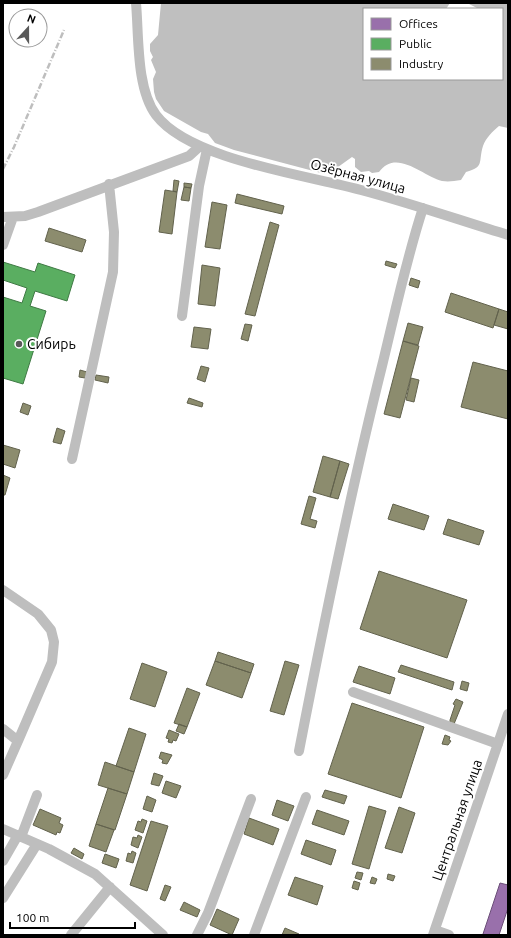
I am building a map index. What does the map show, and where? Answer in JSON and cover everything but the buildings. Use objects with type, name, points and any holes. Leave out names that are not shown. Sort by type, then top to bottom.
[{"type":"street","name":"Озёрная улица","points":[[136,3],[144,89],[156,115],[166,125],[204,148],[244,162],[333,183],[423,208],[508,235]]},
{"type":"street","points":[[3,245],[8,217],[38,212],[109,184],[189,156],[204,148]]},
{"type":"street","points":[[182,316],[204,148]]},
{"type":"street","points":[[72,459],[113,272],[114,232],[109,184]]},
{"type":"street","points":[[299,751],[325,618],[362,448],[409,254],[423,208]]},
{"type":"street","points":[[3,590],[38,614],[51,630],[54,642],[52,662],[3,776]]},
{"type":"street","points":[[352,692],[498,744]]},
{"type":"street","name":"Центральная улица","points":[[434,933],[508,714]]},
{"type":"street","points":[[3,729],[18,741]]},
{"type":"street","points":[[3,861],[19,836],[37,795]]},
{"type":"street","points":[[254,935],[306,797]]},
{"type":"street","points":[[197,935],[208,913],[251,799]]},
{"type":"street","points":[[3,829],[37,844],[95,874],[163,935]]},
{"type":"street","points":[[3,898],[37,844]]},
{"type":"street","points":[[71,935],[110,888]]},
{"type":"street","points":[[434,933],[449,935]]},
{"type":"shaded area","points":[[161,3],[450,3],[447,8],[363,8],[363,80],[503,80],[503,8],[477,8],[467,3],[508,3],[508,128],[499,126],[484,143],[478,166],[466,172],[461,180],[452,181],[442,181],[401,163],[386,165],[379,172],[361,172],[355,167],[355,159],[352,157],[338,167],[321,173],[234,150],[215,143],[208,134],[201,132],[164,111],[156,99],[153,79],[156,72],[151,60],[153,57],[150,51],[150,44],[158,35]]},
{"type":"railway","points":[[3,169],[14,147],[64,30]]},
{"type":"place","name":"Сибирь","points":[[19,344]]}]
